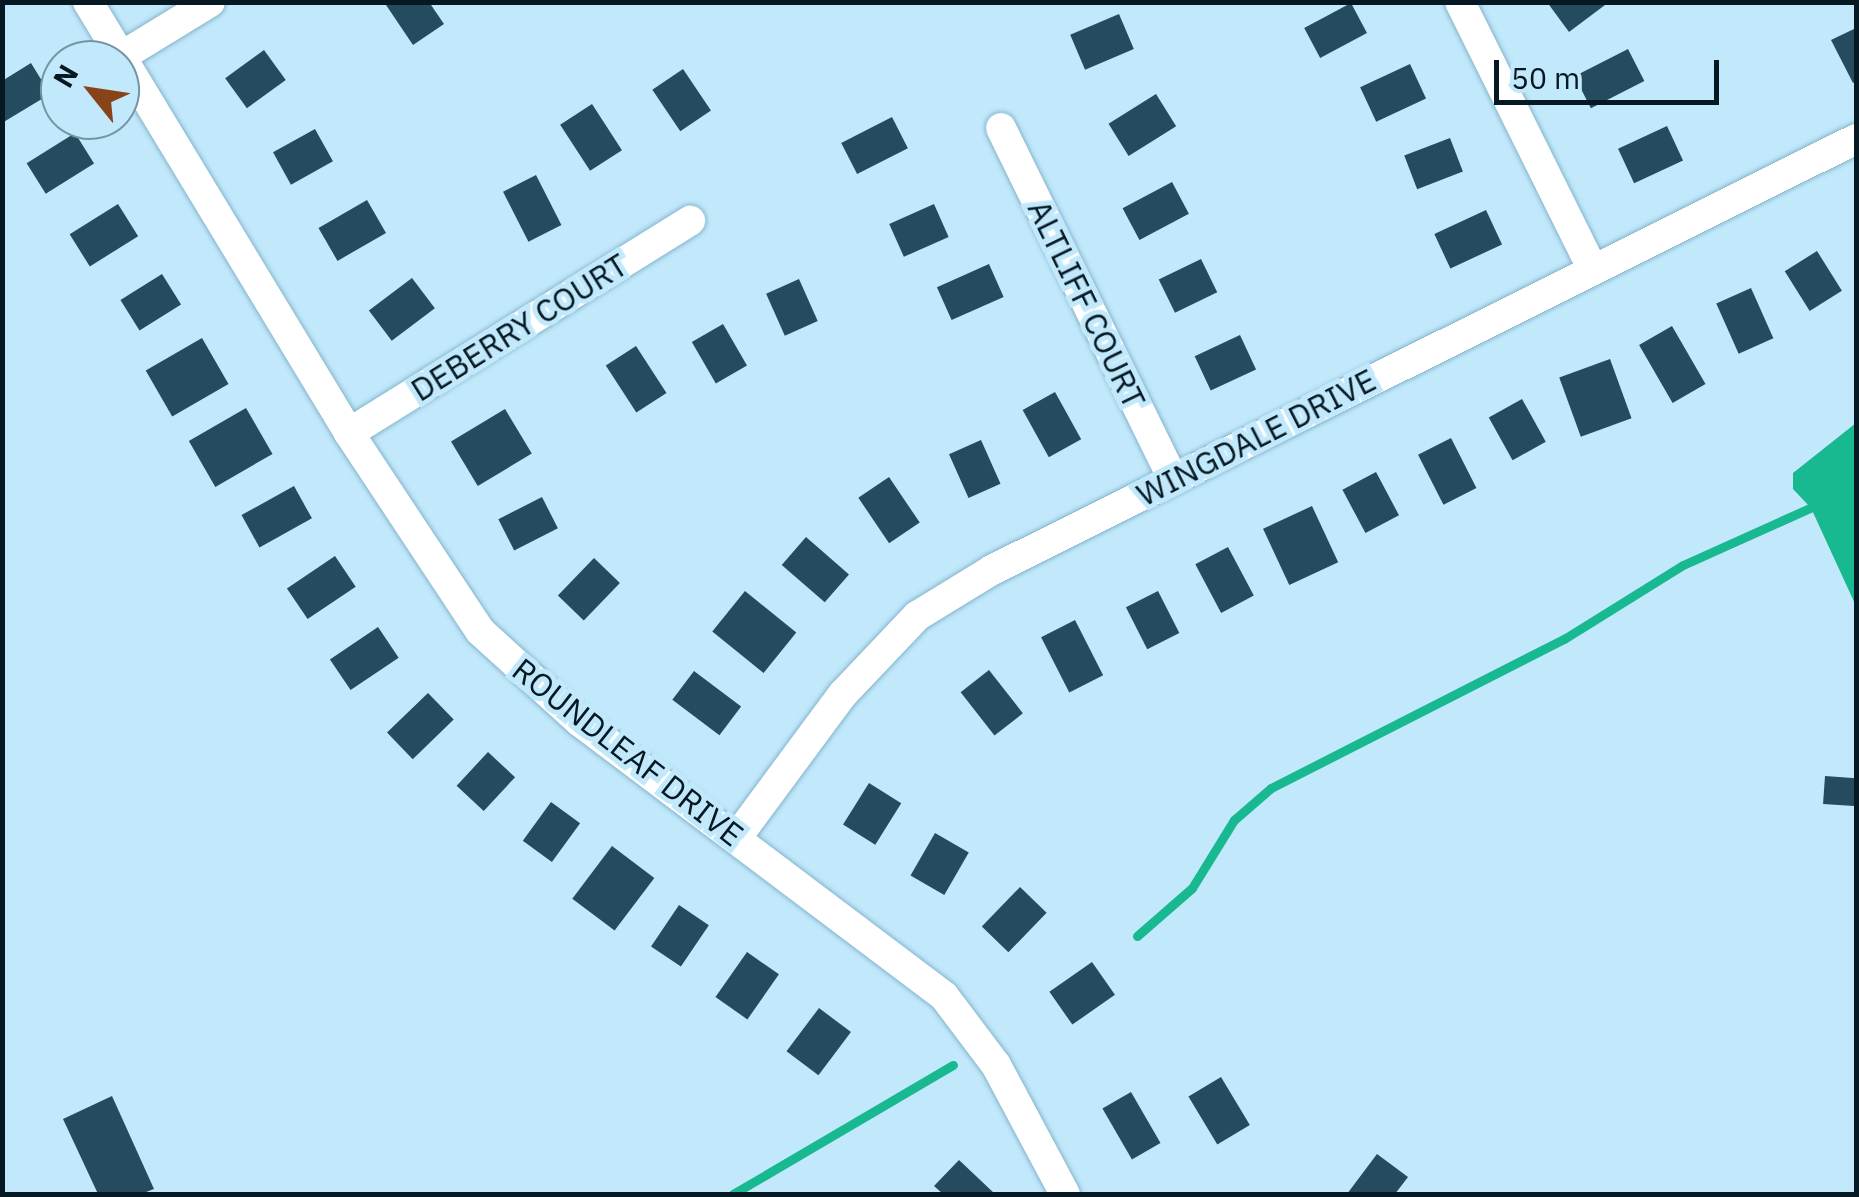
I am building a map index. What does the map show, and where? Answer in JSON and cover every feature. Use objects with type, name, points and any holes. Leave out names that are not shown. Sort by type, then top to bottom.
[{"type":"street","name":"ROUNDLEAF DRIVE","points":[[88,2],[112,40]]},
{"type":"street","points":[[140,45],[210,2]]},
{"type":"street","points":[[1460,2],[1592,268]]},
{"type":"street","name":"ROUNDLEAF DRIVE","points":[[140,86],[446,588],[516,670],[944,996],[996,1065],[1065,1194]]},
{"type":"street","name":"ALTLIFF COURT","points":[[1001,128],[1173,479]]},
{"type":"street","name":"WINGDALE DRIVE","points":[[737,838],[843,694],[917,616],[1173,479],[1856,140]]},
{"type":"street","name":"DEBERRY COURT","points":[[349,433],[690,222]]},
{"type":"shaded area","points":[[1856,423],[1856,606],[1811,508],[1793,489],[1793,473]]},
{"type":"building","points":[[384,2],[429,2],[444,24],[413,45]]},
{"type":"building","points":[[1547,2],[1609,2],[1569,32]]},
{"type":"building","points":[[1351,3],[1367,33],[1320,58],[1304,28]]},
{"type":"building","points":[[1119,14],[1134,49],[1085,70],[1070,35]]},
{"type":"building","points":[[1856,28],[1856,81],[1853,83],[1831,40]]},
{"type":"building","points":[[1628,49],[1644,81],[1591,108],[1575,76]]},
{"type":"building","points":[[264,50],[286,80],[247,108],[225,78]]},
{"type":"building","points":[[31,63],[40,78],[40,100],[2,123],[2,81]]},
{"type":"building","points":[[1410,64],[1426,98],[1376,122],[1360,87]]},
{"type":"building","points":[[683,69],[711,110],[680,131],[652,90]]},
{"type":"building","points":[[1156,94],[1176,126],[1129,156],[1109,124]]},
{"type":"building","points":[[592,104],[622,150],[590,171],[560,125]]},
{"type":"building","points":[[892,117],[908,148],[857,174],[841,143]]},
{"type":"building","points":[[1667,126],[1683,160],[1634,183],[1618,149]]},
{"type":"building","points":[[315,129],[333,161],[291,185],[273,152]]},
{"type":"building","points":[[1450,138],[1463,172],[1417,189],[1404,156]]},
{"type":"building","points":[[64,140],[79,140],[94,164],[46,194],[27,163]]},
{"type":"building","points":[[536,175],[561,225],[528,242],[503,192]]},
{"type":"building","points":[[1172,182],[1189,214],[1139,240],[1123,208]]},
{"type":"building","points":[[367,200],[386,233],[338,261],[319,228]]},
{"type":"building","points":[[118,204],[138,236],[90,266],[70,234]]},
{"type":"building","points":[[934,204],[949,237],[904,257],[889,224]]},
{"type":"building","points":[[1486,210],[1502,244],[1450,269],[1434,234]]},
{"type":"building","points":[[1817,251],[1842,291],[1810,311],[1785,271]]},
{"type":"building","points":[[1201,259],[1217,292],[1175,313],[1159,280]]},
{"type":"building","points":[[989,264],[1004,297],[952,320],[937,287]]},
{"type":"building","points":[[162,274],[181,305],[140,330],[120,300]]},
{"type":"building","points":[[412,278],[435,308],[392,341],[369,310]]},
{"type":"building","points":[[799,279],[818,321],[785,336],[766,294]]},
{"type":"building","points":[[1751,288],[1773,338],[1739,354],[1716,303]]},
{"type":"building","points":[[723,324],[747,366],[716,384],[692,342]]},
{"type":"building","points":[[1672,326],[1706,384],[1673,403],[1639,345]]},
{"type":"building","points":[[1240,335],[1256,369],[1211,391],[1195,356]]},
{"type":"building","points":[[202,338],[229,384],[172,416],[146,370]]},
{"type":"building","points":[[636,346],[666,393],[636,413],[606,366]]},
{"type":"building","points":[[1610,359],[1632,418],[1581,437],[1559,377]]},
{"type":"building","points":[[1055,392],[1081,439],[1049,457],[1023,410]]},
{"type":"building","points":[[1522,399],[1546,442],[1513,460],[1489,417]]},
{"type":"building","points":[[246,408],[272,454],[215,487],[189,441]]},
{"type":"building","points":[[505,409],[532,454],[478,486],[451,441]]},
{"type":"building","points":[[1451,438],[1476,488],[1443,505],[1418,455]]},
{"type":"building","points":[[981,440],[1001,484],[969,498],[949,454]]},
{"type":"building","points":[[1376,472],[1399,515],[1365,533],[1342,490]]},
{"type":"building","points":[[889,477],[920,523],[889,543],[858,498]]},
{"type":"building","points":[[294,486],[312,518],[259,547],[242,515]]},
{"type":"building","points":[[542,497],[558,528],[514,550],[498,519]]},
{"type":"building","points":[[1312,506],[1338,562],[1289,585],[1263,529]]},
{"type":"building","points":[[806,537],[849,574],[825,602],[782,565]]},
{"type":"building","points":[[1228,547],[1254,596],[1221,613],[1195,564]]},
{"type":"building","points":[[335,556],[356,587],[308,619],[287,588]]},
{"type":"building","points":[[594,558],[620,583],[584,620],[558,595]]},
{"type":"building","points":[[745,591],[796,633],[764,673],[712,631]]},
{"type":"building","points":[[1158,591],[1179,633],[1147,649],[1126,607]]},
{"type":"building","points":[[1075,620],[1103,675],[1069,692],[1041,637]]},
{"type":"building","points":[[378,627],[399,658],[351,690],[330,659]]},
{"type":"building","points":[[989,670],[1023,713],[994,736],[961,692]]},
{"type":"building","points":[[694,671],[741,707],[719,735],[672,700]]},
{"type":"building","points":[[428,693],[454,720],[413,759],[387,733]]},
{"type":"building","points":[[488,752],[515,777],[484,811],[457,786]]},
{"type":"building","points":[[1825,776],[1856,778],[1854,806],[1823,804]]},
{"type":"building","points":[[869,783],[901,803],[875,845],[843,825]]},
{"type":"building","points":[[551,802],[580,823],[552,862],[523,841]]},
{"type":"building","points":[[935,833],[969,852],[944,895],[910,875]]},
{"type":"building","points":[[612,846],[654,878],[615,931],[572,899]]},
{"type":"building","points":[[1020,887],[1047,913],[1008,952],[982,927]]},
{"type":"building","points":[[679,905],[709,925],[681,967],[651,946]]},
{"type":"building","points":[[747,952],[779,974],[747,1019],[715,997]]},
{"type":"building","points":[[1092,962],[1115,995],[1072,1025],[1049,992]]},
{"type":"building","points":[[819,1008],[851,1032],[818,1075],[787,1051]]},
{"type":"building","points":[[1221,1077],[1250,1125],[1217,1145],[1188,1097]]},
{"type":"building","points":[[1131,1092],[1160,1143],[1132,1160],[1102,1108]]},
{"type":"building","points":[[112,1096],[154,1189],[141,1194],[98,1194],[63,1119]]},
{"type":"building","points":[[1377,1154],[1408,1177],[1395,1194],[1347,1194]]},
{"type":"building","points":[[959,1160],[995,1194],[943,1194],[934,1186]]},
{"type":"waterway","points":[[1137,936],[1192,888],[1234,820],[1271,788],[1564,639],[1683,565],[1819,504]]},
{"type":"waterway","points":[[733,1194],[953,1065]]}]
